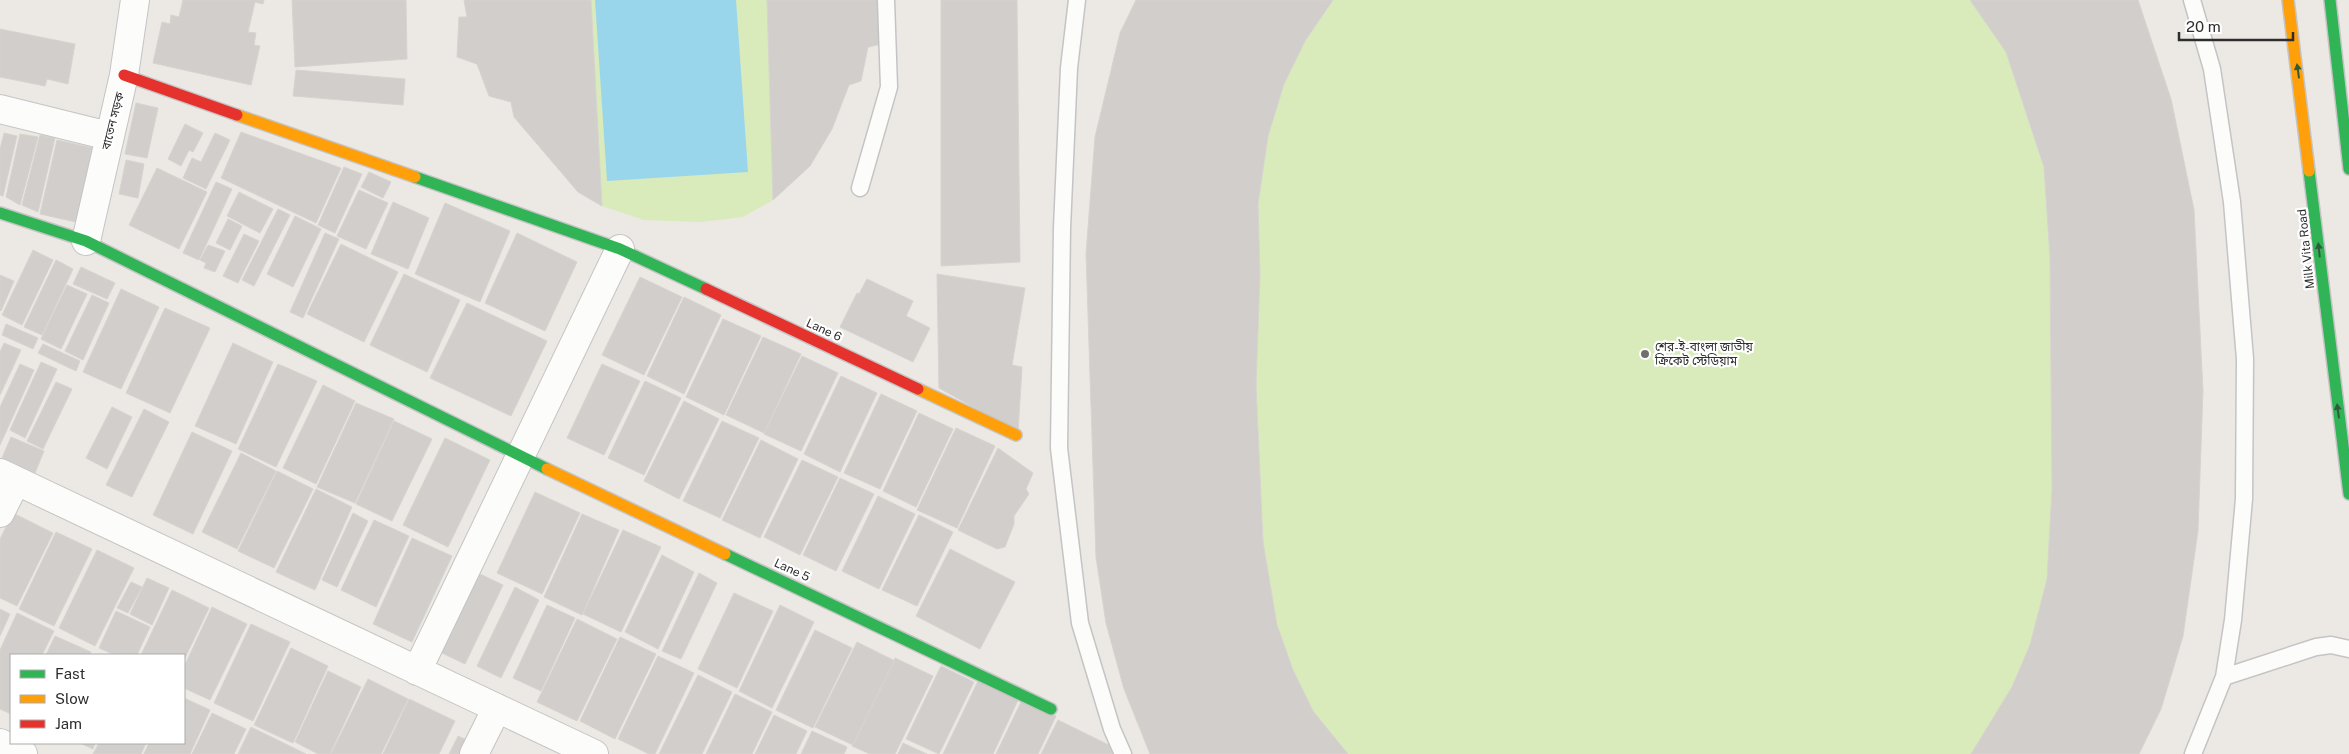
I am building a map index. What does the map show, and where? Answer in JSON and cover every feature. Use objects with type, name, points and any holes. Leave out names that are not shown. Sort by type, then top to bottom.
[{"type":"street","name":"বাতেন সড়ক","points":[[86,241],[124,75],[134,0]]},
{"type":"street","name":"Milk Vita Road","points":[[2288,0],[2311,132],[2349,494]]},
{"type":"street","points":[[2330,0],[2349,169]]},
{"type":"street","name":"Lane 6","points":[[124,75],[620,249],[1016,436]]},
{"type":"street","points":[[0,109],[109,136]]},
{"type":"street","name":"Lane 5","points":[[0,213],[86,241],[520,456],[1052,709]]},
{"type":"street","points":[[417,671],[620,249]]},
{"type":"street","points":[[0,513],[8,477],[594,754]]},
{"type":"street","points":[[474,754],[497,708]]},
{"type":"street","points":[[0,743],[23,754]]},
{"type":"lane","points":[[860,188],[889,87],[886,0]]},
{"type":"lane","points":[[1077,0],[1069,68],[1063,219],[1060,448],[1080,623],[1112,729],[1123,754]]},
{"type":"lane","points":[[2192,0],[2212,69],[2231,192],[2245,359],[2244,499],[2233,620],[2224,677],[2193,754]]},
{"type":"lane","points":[[2224,677],[2316,647],[2331,645],[2349,649]]},
{"type":"green space","points":[[464,0],[879,0],[885,43],[868,48],[861,81],[849,85],[810,166],[773,200],[743,217],[700,222],[644,220],[602,206],[578,192],[514,117],[511,102],[489,96],[477,64],[457,57],[459,17],[467,17]]},
{"type":"green space","name":"শের-ই-বাংলা জাতীয় ক্রিকেট স্টেডিয়াম","points":[[1136,0],[2138,0],[2171,99],[2194,210],[2139,754],[1150,754],[1124,689],[1106,623],[1096,557],[1092,416],[1120,33]]},
{"type":"water","points":[[595,0],[736,0],[748,172],[607,181]]},
{"type":"building","points":[[183,0],[264,0],[263,4],[255,2],[248,32],[256,33],[254,45],[260,46],[251,85],[153,63],[162,22],[170,24],[171,15],[179,17]]},
{"type":"building","points":[[292,0],[406,0],[407,59],[295,67]]},
{"type":"building","points":[[464,0],[591,0],[602,206],[578,192],[514,117],[511,102],[489,96],[477,64],[457,57],[459,17],[467,17]]},
{"type":"building","points":[[767,0],[879,0],[885,43],[868,47],[861,81],[849,85],[832,129],[810,166],[773,200]]},
{"type":"building","points":[[941,0],[1017,0],[1020,262],[941,266]]},
{"type":"building","points":[[1136,0],[1333,0],[1305,41],[1284,84],[1268,136],[1258,204],[1260,274],[1256,385],[1263,542],[1277,625],[1293,670],[1313,711],[1348,754],[1150,754],[1124,689],[1106,623],[1096,557],[1086,254],[1095,137],[1120,33]]},
{"type":"building","points":[[1970,0],[2138,0],[2171,99],[2194,210],[2203,391],[2198,531],[2183,636],[2161,709],[2139,754],[1971,754],[2012,687],[2030,645],[2047,579],[2052,489],[2050,257],[2044,167],[2006,52]]},
{"type":"building","points":[[0,29],[75,44],[68,84],[47,79],[45,86],[0,77]]},
{"type":"building","points":[[296,70],[405,79],[403,105],[293,96]]},
{"type":"building","points":[[136,103],[158,108],[147,158],[125,154]]},
{"type":"building","points":[[185,124],[203,133],[193,152],[189,150],[181,166],[168,159]]},
{"type":"building","points":[[241,132],[341,168],[316,223],[221,178]]},
{"type":"building","points":[[4,133],[17,136],[3,196],[0,195],[0,149]]},
{"type":"building","points":[[215,133],[230,140],[206,189],[183,178],[192,158],[201,162]]},
{"type":"building","points":[[20,134],[38,137],[20,205],[6,197]]},
{"type":"building","points":[[40,135],[55,138],[38,212],[22,205]]},
{"type":"building","points":[[57,140],[93,148],[76,222],[40,214]]},
{"type":"building","points":[[126,160],[144,164],[138,198],[119,194]]},
{"type":"building","points":[[344,167],[362,174],[335,233],[318,225]]},
{"type":"building","points":[[157,168],[207,192],[179,249],[129,225]]},
{"type":"building","points":[[369,172],[391,182],[383,198],[361,187]]},
{"type":"building","points":[[216,182],[232,189],[199,260],[183,253]]},
{"type":"building","points":[[359,190],[388,203],[366,249],[337,236]]},
{"type":"building","points":[[239,192],[273,209],[260,233],[227,216]]},
{"type":"building","points":[[393,202],[429,218],[408,269],[371,254]]},
{"type":"building","points":[[445,203],[510,231],[480,302],[415,274]]},
{"type":"building","points":[[278,209],[290,215],[254,286],[242,280]]},
{"type":"building","points":[[295,216],[321,229],[293,287],[267,274]]},
{"type":"building","points":[[228,219],[242,226],[230,250],[216,243]]},
{"type":"building","points":[[325,233],[339,239],[303,318],[290,312]]},
{"type":"building","points":[[517,233],[577,262],[545,331],[485,303]]},
{"type":"building","points":[[244,234],[259,241],[238,283],[223,276]]},
{"type":"building","points":[[341,244],[398,272],[364,342],[307,314]]},
{"type":"building","points":[[208,245],[225,251],[215,272],[204,268],[206,263],[200,260]]},
{"type":"building","points":[[33,250],[53,260],[22,325],[2,315]]},
{"type":"building","points":[[56,260],[73,269],[42,335],[24,327]]},
{"type":"building","points":[[81,267],[115,283],[107,299],[73,284]]},
{"type":"building","points":[[404,274],[460,300],[427,372],[370,345]]},
{"type":"building","points":[[937,274],[1025,288],[1012,365],[1022,367],[1018,432],[939,388]]},
{"type":"building","points":[[0,275],[14,281],[1,311],[0,310]]},
{"type":"building","points":[[640,277],[682,297],[644,375],[602,355]]},
{"type":"building","points":[[867,279],[913,301],[906,316],[930,328],[913,362],[840,327],[857,293],[859,294]]},
{"type":"building","points":[[67,285],[87,294],[61,349],[41,339]]},
{"type":"building","points":[[121,289],[159,307],[121,389],[83,372]]},
{"type":"building","points":[[92,295],[109,303],[83,360],[65,351]]},
{"type":"building","points":[[684,297],[721,315],[684,394],[647,376]]},
{"type":"building","points":[[467,303],[547,341],[511,416],[430,378]]},
{"type":"building","points":[[165,308],[210,328],[170,413],[126,393]]},
{"type":"building","points":[[723,319],[761,336],[724,415],[686,397]]},
{"type":"building","points":[[6,324],[38,338],[33,349],[2,335]]},
{"type":"building","points":[[763,337],[801,354],[764,433],[726,415]]},
{"type":"building","points":[[4,343],[21,350],[0,395],[0,352]]},
{"type":"building","points":[[233,343],[273,362],[236,444],[195,426]]},
{"type":"building","points":[[43,344],[80,361],[76,371],[38,353]]},
{"type":"building","points":[[802,356],[838,373],[801,451],[764,434]]},
{"type":"building","points":[[41,362],[57,369],[25,438],[10,430]]},
{"type":"building","points":[[20,364],[34,370],[0,445],[0,407]]},
{"type":"building","points":[[278,364],[317,381],[276,467],[238,449]]},
{"type":"building","points":[[602,364],[640,381],[604,455],[567,438]]},
{"type":"building","points":[[841,376],[877,393],[840,472],[804,454]]},
{"type":"building","points":[[645,381],[681,398],[644,475],[608,458]]},
{"type":"building","points":[[56,382],[72,389],[43,449],[27,441]]},
{"type":"building","points":[[323,385],[355,401],[316,484],[283,468]]},
{"type":"building","points":[[881,394],[917,411],[880,489],[844,473]]},
{"type":"building","points":[[684,401],[719,419],[679,499],[644,481]]},
{"type":"building","points":[[356,403],[394,419],[355,503],[317,487]]},
{"type":"building","points":[[112,407],[132,417],[107,469],[86,458]]},
{"type":"building","points":[[144,409],[169,422],[132,497],[106,485]]},
{"type":"building","points":[[919,413],[953,429],[916,507],[883,491]]},
{"type":"building","points":[[394,421],[432,439],[392,521],[356,504]]},
{"type":"building","points":[[722,421],[759,438],[720,518],[683,501]]},
{"type":"building","points":[[956,428],[995,446],[957,528],[917,510]]},
{"type":"building","points":[[192,432],[232,451],[193,534],[153,515]]},
{"type":"building","points":[[11,437],[44,451],[35,473],[2,458]]},
{"type":"building","points":[[445,438],[490,460],[448,547],[403,525]]},
{"type":"building","points":[[761,440],[798,459],[760,538],[722,520]]},
{"type":"building","points":[[998,448],[1033,473],[1026,489],[1029,494],[1014,516],[1014,524],[1005,547],[997,549],[958,530]]},
{"type":"building","points":[[241,453],[276,471],[237,549],[202,532]]},
{"type":"building","points":[[802,460],[838,477],[800,555],[764,537]]},
{"type":"building","points":[[277,471],[313,489],[274,568],[238,551]]},
{"type":"building","points":[[840,478],[874,494],[836,571],[803,555]]},
{"type":"building","points":[[316,489],[352,507],[315,590],[276,572]]},
{"type":"building","points":[[535,492],[580,513],[542,594],[497,573]]},
{"type":"building","points":[[878,496],[915,514],[879,589],[842,571]]},
{"type":"building","points":[[13,513],[53,533],[17,606],[0,598],[0,539]]},
{"type":"building","points":[[353,513],[368,521],[337,587],[322,580]]},
{"type":"building","points":[[582,514],[619,530],[582,615],[544,597]]},
{"type":"building","points":[[919,515],[953,532],[917,606],[882,590]]},
{"type":"building","points":[[374,520],[409,536],[376,607],[341,590]]},
{"type":"building","points":[[623,530],[661,547],[621,632],[583,614]]},
{"type":"building","points":[[56,532],[92,549],[54,626],[19,609]]},
{"type":"building","points":[[412,538],[452,556],[412,642],[373,624]]},
{"type":"building","points":[[950,549],[1015,582],[980,649],[916,616]]},
{"type":"building","points":[[97,550],[134,568],[95,646],[59,628]]},
{"type":"building","points":[[662,555],[694,572],[658,649],[625,632]]},
{"type":"building","points":[[478,573],[503,585],[465,664],[440,652]]},
{"type":"building","points":[[699,573],[717,583],[681,659],[662,651]]},
{"type":"building","points":[[147,578],[169,588],[152,625],[130,614]]},
{"type":"building","points":[[131,582],[142,587],[128,613],[117,608]]},
{"type":"building","points":[[515,587],[539,600],[501,678],[477,666]]},
{"type":"building","points":[[172,590],[209,608],[185,658],[185,654],[141,654]]},
{"type":"building","points":[[734,593],[773,611],[737,688],[698,669]]},
{"type":"building","points":[[547,605],[575,618],[541,691],[513,678]]},
{"type":"building","points":[[780,605],[814,622],[772,708],[739,691]]},
{"type":"building","points":[[212,607],[247,624],[210,700],[185,688],[185,665]]},
{"type":"building","points":[[0,609],[10,614],[0,636]]},
{"type":"building","points":[[116,611],[150,627],[137,654],[113,654],[99,648]]},
{"type":"building","points":[[17,613],[54,631],[42,654],[10,654],[10,714],[0,709],[0,650]]},
{"type":"building","points":[[577,619],[617,639],[577,721],[537,702]]},
{"type":"building","points":[[251,624],[290,642],[253,721],[214,703]]},
{"type":"building","points":[[815,630],[852,648],[813,728],[776,710]]},
{"type":"building","points":[[55,636],[91,652],[90,654],[46,654]]},
{"type":"building","points":[[620,637],[656,654],[615,739],[580,721]]},
{"type":"building","points":[[857,642],[895,661],[853,745],[815,727]]},
{"type":"building","points":[[291,648],[328,666],[293,743],[254,725]]},
{"type":"building","points":[[658,656],[694,673],[655,754],[649,754],[618,739]]},
{"type":"building","points":[[895,658],[933,676],[895,754],[870,754],[852,746]]},
{"type":"building","points":[[941,666],[974,682],[939,754],[906,739]]},
{"type":"building","points":[[328,671],[361,687],[330,754],[318,754],[295,742]]},
{"type":"building","points":[[698,675],[732,692],[702,754],[659,754]]},
{"type":"building","points":[[368,679],[408,699],[381,754],[331,754]]},
{"type":"building","points":[[979,679],[1019,698],[993,754],[943,754]]},
{"type":"building","points":[[735,694],[772,712],[752,754],[706,754]]},
{"type":"building","points":[[185,698],[210,710],[190,754],[144,754],[149,744],[185,744]]},
{"type":"building","points":[[409,699],[455,721],[439,754],[383,754]]},
{"type":"building","points":[[1022,700],[1056,716],[1038,754],[996,754]]},
{"type":"building","points":[[212,713],[246,729],[234,754],[192,754]]},
{"type":"building","points":[[774,715],[807,731],[796,754],[755,754]]},
{"type":"building","points":[[1058,720],[1121,751],[1120,754],[1041,754]]},
{"type":"building","points":[[251,727],[306,754],[238,754]]},
{"type":"building","points":[[812,731],[847,747],[844,754],[801,754]]},
{"type":"building","points":[[458,736],[474,743],[469,754],[449,754]]},
{"type":"building","points":[[903,743],[927,754],[898,754]]},
{"type":"building","points":[[82,744],[95,744],[93,749]]},
{"type":"building","points":[[98,744],[146,744],[141,754],[93,754]]},
{"type":"traffic: fast","points":[[2330,0],[2349,169]]},
{"type":"traffic: fast","points":[[2309,171],[2349,494]]},
{"type":"traffic: fast","points":[[415,177],[620,249],[706,289]]},
{"type":"traffic: fast","points":[[0,213],[86,241],[547,469]]},
{"type":"traffic: fast","points":[[725,554],[1051,709]]},
{"type":"traffic: slow","points":[[2288,0],[2309,171]]},
{"type":"traffic: slow","points":[[237,115],[415,177]]},
{"type":"traffic: slow","points":[[918,389],[1016,435]]},
{"type":"traffic: slow","points":[[547,469],[725,554]]},
{"type":"traffic: jam","points":[[124,75],[237,115]]},
{"type":"traffic: jam","points":[[706,289],[918,389]]},
{"type":"place","name":"শের-ই-বাংলা জাতীয় ক্রিকেট স্টেডিয়াম","points":[[1645,354]]}]
